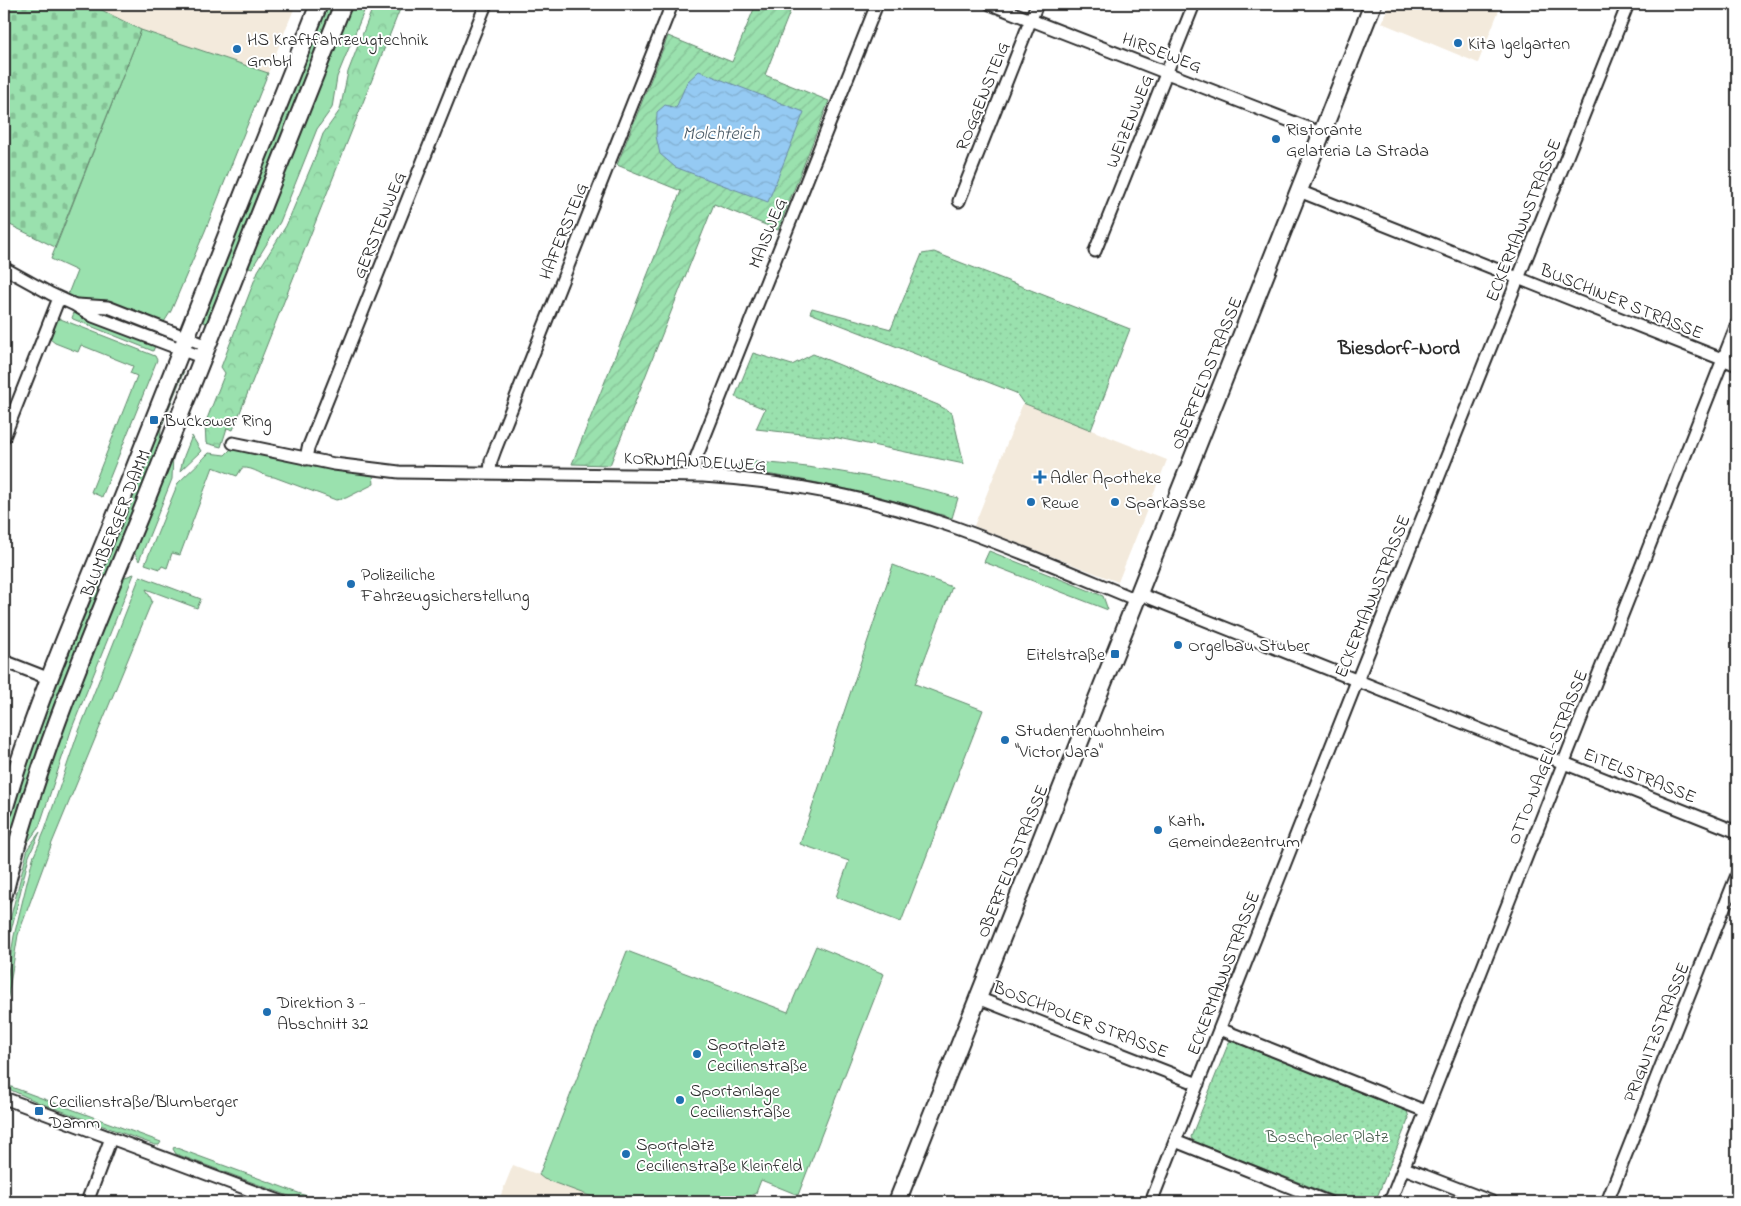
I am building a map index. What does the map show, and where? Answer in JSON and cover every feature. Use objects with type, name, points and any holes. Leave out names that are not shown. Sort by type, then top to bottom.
[{"type":"main road","name":"BLUMBERGER DAMM","points":[[4,810],[22,754],[50,680],[319,4]]},
{"type":"main road","name":"BLUMBERGER DAMM","points":[[4,894],[24,820],[52,734],[206,352],[343,4]]},
{"type":"main road","name":"OBERFELDSTRASSE","points":[[897,1202],[1373,4]]},
{"type":"street","name":"GERSTENWEG","points":[[306,459],[308,448],[486,4]]},
{"type":"street","name":"HAFERSTEIG","points":[[490,472],[491,461],[672,4]]},
{"type":"street","name":"MAISWEG","points":[[694,475],[696,458],[877,4]]},
{"type":"street","name":"HIRSEWEG","points":[[990,4],[1321,133]]},
{"type":"street","name":"ROGGENSTEIG","points":[[959,201],[1037,4]]},
{"type":"street","name":"WEIZENWEG","points":[[1095,251],[1194,4]]},
{"type":"street","name":"ECKERMANNSTRASSE","points":[[1151,1202],[1628,4]]},
{"type":"street","name":"BUSCHINER STRASSE","points":[[1299,192],[1737,365]]},
{"type":"street","points":[[4,268],[75,305],[108,307],[184,344],[206,352]]},
{"type":"street","points":[[4,437],[59,298]]},
{"type":"street","name":"OTTO-NAGEL-STRASSE","points":[[1390,1202],[1737,324]]},
{"type":"street","name":"KORNMANDELWEG","points":[[234,443],[334,464],[400,472],[444,474],[490,472],[694,475],[798,487],[832,494],[954,527],[1138,597]]},
{"type":"street","name":"EITELSTRASSE","points":[[1138,597],[1357,681],[1737,832]]},
{"type":"street","points":[[4,661],[50,680]]},
{"type":"street","name":"PRIGNITZSTRASSE","points":[[1607,1202],[1737,875]]},
{"type":"street","name":"BOSCHPOLER STRASSE","points":[[978,998],[1198,1084]]},
{"type":"street","points":[[1220,1029],[1425,1111]]},
{"type":"street","points":[[4,1098],[282,1202]]},
{"type":"street","points":[[87,1202],[111,1138]]},
{"type":"street","points":[[1175,1142],[1328,1202]]},
{"type":"street","points":[[1404,1168],[1492,1202]]},
{"type":"shaded area","name":"HS Kraftfahrzeugtechnik GmbH","points":[[90,4],[296,4],[268,73],[141,30]]},
{"type":"shaded area","name":"Kita Igelgarten","points":[[1390,4],[1501,5],[1478,63],[1382,23]]},
{"type":"shaded area","points":[[1023,403],[1167,460],[1118,582],[974,526]]},
{"type":"shaded area","points":[[513,1165],[545,1179],[606,1202],[498,1202]]},
{"type":"green space","points":[[4,4],[90,4],[141,30],[55,247],[4,222]]},
{"type":"green space","points":[[326,4],[336,4],[208,324],[199,320]]},
{"type":"green space","points":[[351,4],[367,4],[337,77],[332,108],[317,129],[280,222],[252,268],[246,266]]},
{"type":"green space","points":[[374,4],[402,4],[233,430],[227,428],[221,447],[206,443],[205,424],[225,373],[221,367],[258,271],[286,226],[323,134],[340,110],[348,72]]},
{"type":"green space","points":[[756,4],[793,4],[765,75],[829,101],[778,230],[714,204],[610,465],[572,464],[681,191],[617,165],[668,36],[732,62]]},
{"type":"green space","points":[[141,30],[268,73],[205,231],[171,311],[164,322],[104,300],[80,300],[68,294],[77,271],[51,259]]},
{"type":"green space","points":[[934,252],[1130,329],[1091,430],[1023,403],[1016,393],[810,313],[812,308],[891,329],[922,254]]},
{"type":"green space","points":[[75,310],[86,319],[155,346],[153,351],[73,319]]},
{"type":"green space","points":[[58,318],[155,356],[157,360],[102,497],[91,492],[137,376],[130,373],[133,366],[81,345],[78,352],[55,343],[50,339]]},
{"type":"green space","points":[[753,353],[792,365],[813,354],[938,405],[952,413],[964,464],[838,438],[756,429],[765,409],[735,397]]},
{"type":"green space","points":[[181,370],[184,371],[161,428],[160,445],[40,747],[4,867],[4,834],[16,791],[41,720]]},
{"type":"green space","points":[[192,436],[201,451],[180,471],[184,456]]},
{"type":"green space","points":[[232,448],[373,474],[374,484],[346,498],[336,500],[251,469],[242,468],[237,476],[213,467],[180,555],[172,553],[167,568],[162,566],[160,569],[145,564],[178,483],[209,453],[225,455]]},
{"type":"green space","points":[[173,453],[172,479],[139,561],[133,550]]},
{"type":"green space","points":[[740,461],[823,469],[905,484],[958,498],[952,518],[846,489],[792,478],[737,470]]},
{"type":"green space","points":[[989,551],[1103,596],[1108,610],[984,562]]},
{"type":"green space","points":[[893,565],[952,587],[915,684],[983,710],[901,922],[836,897],[849,861],[800,844]]},
{"type":"green space","points":[[134,574],[72,728],[39,827],[25,846],[5,925],[4,939],[4,923],[12,884],[57,742],[122,578]]},
{"type":"green space","points":[[140,576],[201,599],[197,608],[146,589],[152,601],[52,843],[18,935],[4,1020],[4,991],[14,936],[33,858],[45,830],[77,736]]},
{"type":"green space","points":[[40,832],[29,856],[11,931],[9,932],[10,920],[28,848]]},
{"type":"green space","name":"Sportanlage Cecilienstraße","points":[[816,946],[884,974],[798,1195],[761,1180],[756,1193],[737,1202],[606,1202],[544,1179],[539,1175],[627,951],[788,1012]]},
{"type":"green space","name":"Boschpoler Platz","points":[[1232,1041],[1407,1111],[1409,1118],[1375,1202],[1349,1202],[1193,1141],[1191,1137],[1229,1042]]},
{"type":"green space","points":[[4,1079],[6,1085],[161,1142],[159,1145],[155,1145],[40,1103],[4,1087]]},
{"type":"green space","points":[[174,1147],[312,1198],[305,1202],[176,1154],[173,1149]]},
{"type":"water","name":"Molchteich","points":[[699,71],[804,112],[768,202],[675,167],[660,154],[656,136],[657,112],[665,105],[676,108],[687,82]]},
{"type":"place","name":"Kita Igelgarten","points":[[1458,43]]},
{"type":"place","name":"HS Kraftfahrzeugtechnik GmbH","points":[[237,49]]},
{"type":"place","name":"Ristorante Gelateria La Strada","points":[[1276,139]]},
{"type":"place","name":"Buckower Ring","points":[[154,420]]},
{"type":"place","name":"Adler Apotheke","points":[[1040,477]]},
{"type":"place","name":"Rewe","points":[[1031,502]]},
{"type":"place","name":"Sparkasse","points":[[1115,502]]},
{"type":"place","name":"Polizeiliche Fahrzeugsicherstellung","points":[[351,584]]},
{"type":"place","name":"Orgelbau Stuber","points":[[1178,645]]},
{"type":"place","name":"Eitelstraße","points":[[1115,654]]},
{"type":"place","name":"Studentenwohnheim \"Victor Jara\"","points":[[1005,740]]},
{"type":"place","name":"Kath. Gemeindezentrum","points":[[1158,830]]},
{"type":"place","name":"Direktion 3 - Abschnitt 32","points":[[267,1012]]},
{"type":"place","name":"Sportplatz Cecilienstraße","points":[[697,1054]]},
{"type":"place","name":"Sportanlage Cecilienstraße","points":[[680,1100]]},
{"type":"place","name":"Cecilienstraße/Blumberger Damm","points":[[39,1111]]},
{"type":"place","name":"Sportplatz Cecilienstraße Kleinfeld","points":[[626,1154]]},
{"type":"district","name":"Biesdorf-Nord","points":[[1399,347]]}]
